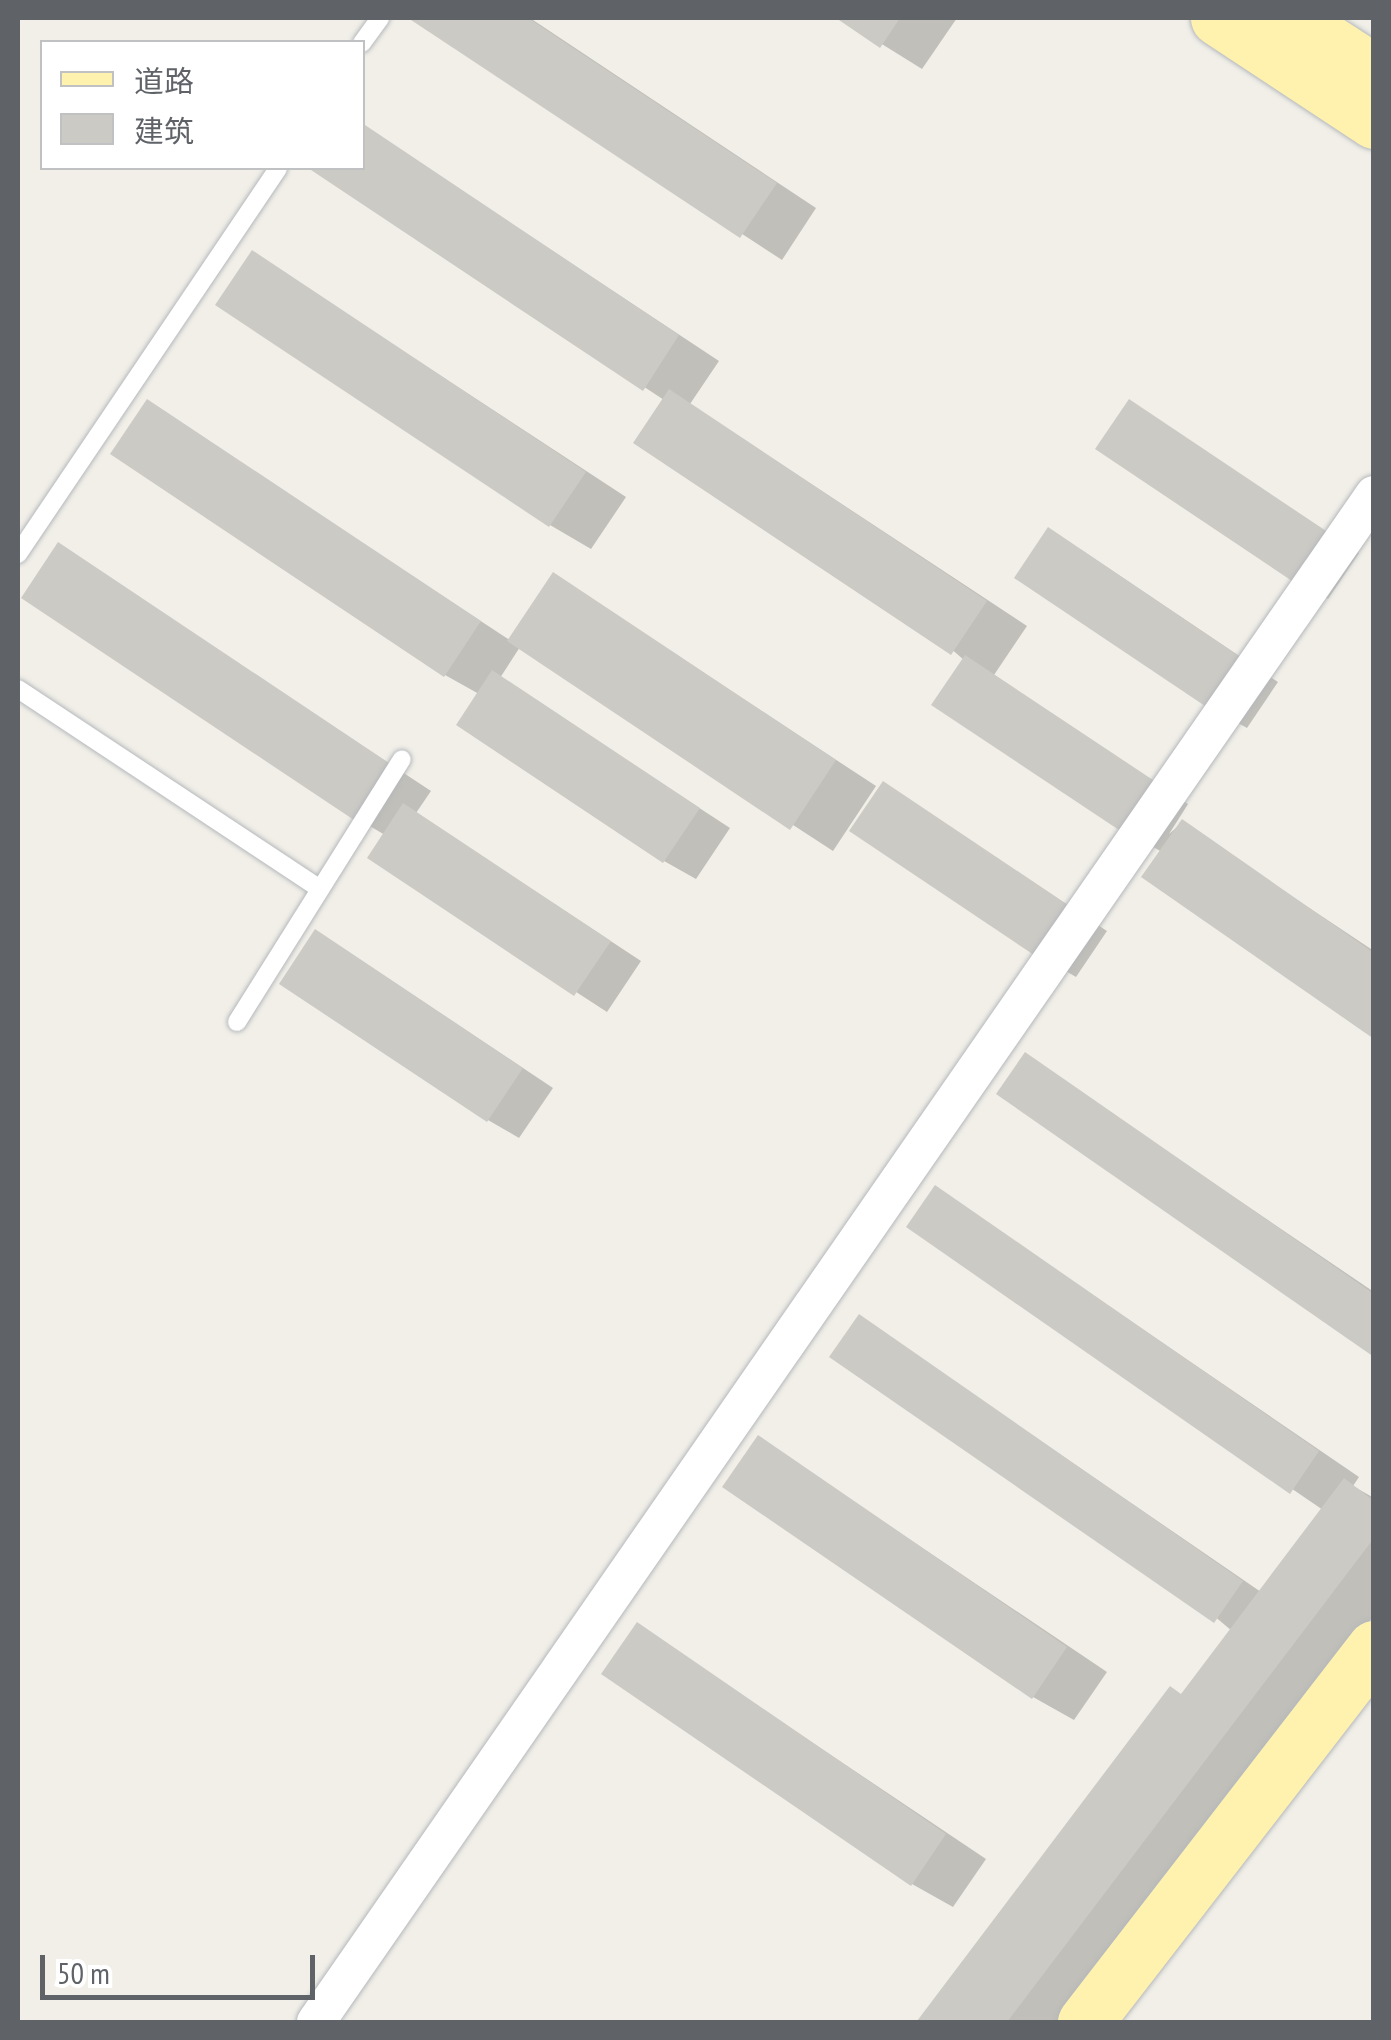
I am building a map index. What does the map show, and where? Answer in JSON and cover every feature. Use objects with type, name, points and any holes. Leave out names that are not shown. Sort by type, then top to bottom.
[{"type":"main road","points":[[1218,18],[1374,121]]},
{"type":"main road","points":[[1291,18],[1374,72]]},
{"type":"main road","points":[[1084,2022],[1374,1648]]},
{"type":"street","points":[[316,2022],[1374,495]]},
{"type":"lane","points":[[364,40],[380,18]]},
{"type":"lane","points":[[18,554],[277,170]]},
{"type":"lane","points":[[18,689],[320,889]]},
{"type":"lane","points":[[237,1022],[402,759]]},
{"type":"building","points":[[408,18],[528,18],[777,183],[740,238]]},
{"type":"building","points":[[836,18],[900,18],[880,48]]},
{"type":"building","points":[[365,125],[679,335],[643,391],[311,170],[365,170]]},
{"type":"building","points":[[252,250],[586,472],[549,527],[215,305]]},
{"type":"building","points":[[669,389],[987,601],[951,655],[633,443]]},
{"type":"building","points":[[147,399],[481,621],[444,677],[110,454]]},
{"type":"building","points":[[1129,399],[1329,533],[1295,583],[1095,449]]},
{"type":"building","points":[[1048,527],[1248,662],[1214,712],[1014,578]]},
{"type":"building","points":[[58,542],[392,765],[354,820],[21,598]]},
{"type":"building","points":[[553,572],[836,760],[790,830],[507,641]]},
{"type":"building","points":[[965,655],[1159,784],[1125,834],[931,705]]},
{"type":"building","points":[[492,670],[700,808],[663,863],[456,725]]},
{"type":"building","points":[[883,781],[1077,911],[1043,961],[849,831]]},
{"type":"building","points":[[403,803],[611,941],[574,996],[367,858]]},
{"type":"building","points":[[1182,819],[1374,953],[1374,1039],[1141,877]]},
{"type":"building","points":[[315,929],[523,1068],[487,1122],[279,984]]},
{"type":"building","points":[[1025,1052],[1374,1294],[1374,1357],[996,1094]]},
{"type":"building","points":[[935,1185],[1319,1451],[1290,1494],[906,1227]]},
{"type":"building","points":[[859,1314],[1243,1581],[1214,1623],[829,1357]]},
{"type":"building","points":[[758,1435],[1067,1647],[1032,1699],[722,1487]]},
{"type":"building","points":[[1344,1478],[1374,1501],[1374,1538],[1007,2022],[917,2021],[1170,1686],[1181,1694]]},
{"type":"building","points":[[637,1622],[946,1834],[911,1886],[601,1674]]}]
